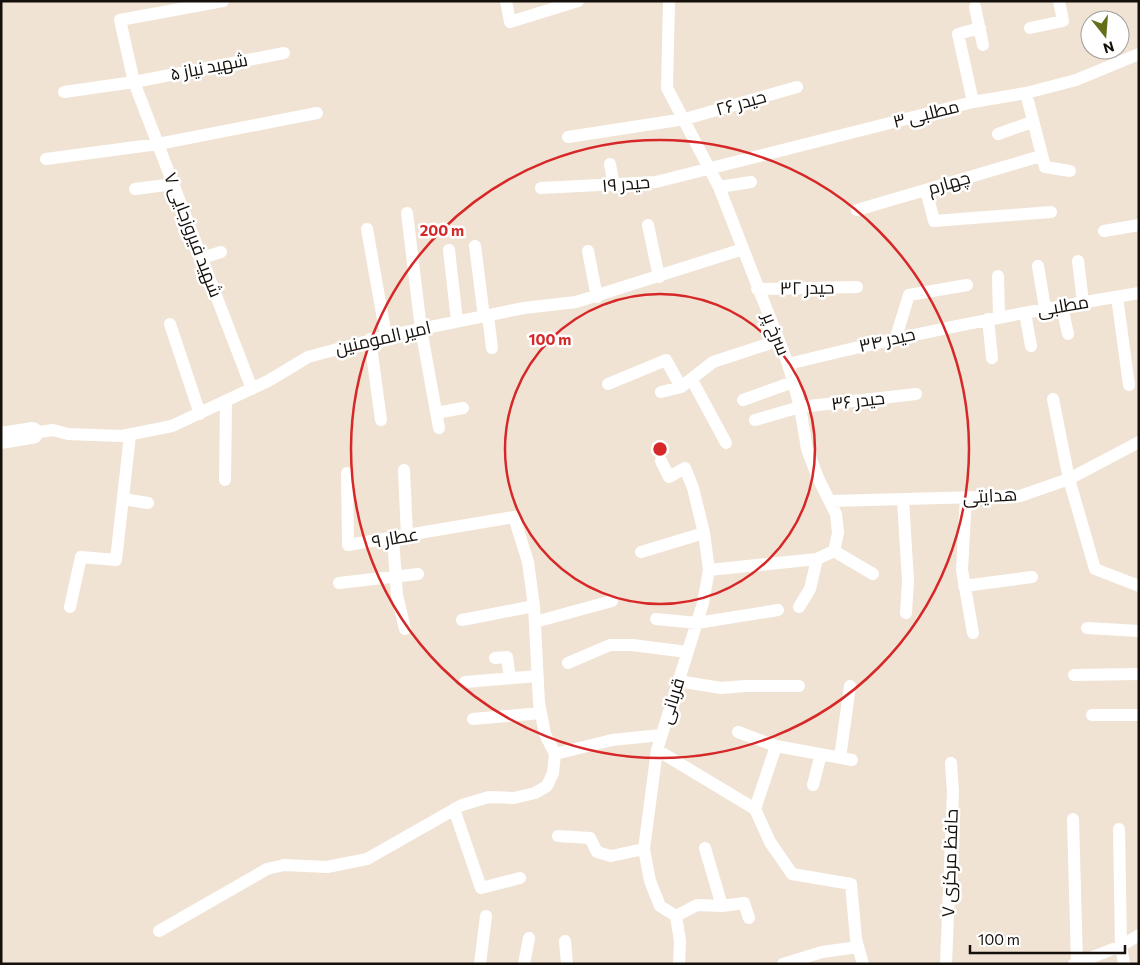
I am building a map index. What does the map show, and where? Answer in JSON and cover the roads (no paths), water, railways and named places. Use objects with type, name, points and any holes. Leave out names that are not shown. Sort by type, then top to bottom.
[{"type":"highway","points":[[1,438],[32,433]]},
{"type":"street","name":"شهید فیروزجایی ۷","points":[[223,1],[120,20],[134,82],[252,389]]},
{"type":"street","points":[[506,1],[510,22],[578,1]]},
{"type":"street","name":"سرخ پر","points":[[668,1],[667,88],[685,119],[719,187],[777,340],[788,364],[800,408],[807,449],[818,478],[836,514],[838,533],[834,551]]},
{"type":"street","points":[[1030,28],[1063,21],[1059,1]]},
{"type":"street","points":[[975,7],[983,45]]},
{"type":"street","points":[[973,102],[958,34],[980,28]]},
{"type":"street","name":"شهید نیاز ۵","points":[[64,92],[134,82],[284,53]]},
{"type":"street","name":"مطلبی ۳","points":[[710,168],[973,102],[1026,93],[1076,80],[1139,54]]},
{"type":"street","name":"حیدر ۲۶","points":[[568,137],[685,119],[798,87]]},
{"type":"street","points":[[1026,93],[1045,167],[1070,170]]},
{"type":"street","points":[[46,159],[158,144],[317,113]]},
{"type":"street","points":[[998,134],[1032,122]]},
{"type":"street","name":"چهارم","points":[[856,210],[1041,156]]},
{"type":"street","points":[[610,164],[614,186]]},
{"type":"street","name":"حیدر ۱۹","points":[[541,188],[614,186],[656,182],[710,168]]},
{"type":"street","points":[[719,187],[752,182]]},
{"type":"street","points":[[135,189],[174,184]]},
{"type":"street","points":[[926,190],[934,221],[1051,212]]},
{"type":"street","points":[[407,214],[421,329],[438,428]]},
{"type":"street","points":[[648,225],[658,277]]},
{"type":"street","points":[[1104,231],[1139,226]]},
{"type":"street","points":[[367,230],[386,336]]},
{"type":"street","points":[[475,246],[492,348]]},
{"type":"street","name":"امیر المومنین","points":[[32,433],[53,430],[68,434],[130,435],[172,426],[252,389],[308,357],[386,336],[457,321],[486,317],[524,308],[576,302],[743,249]]},
{"type":"street","points":[[449,250],[457,321]]},
{"type":"street","points":[[588,251],[596,296]]},
{"type":"street","points":[[202,258],[221,252]]},
{"type":"street","points":[[1078,261],[1083,302]]},
{"type":"street","points":[[1038,266],[1045,308]]},
{"type":"street","points":[[992,358],[998,276]]},
{"type":"street","points":[[896,337],[909,295],[967,285]]},
{"type":"street","name":"حیدر ۳۲","points":[[758,289],[857,287]]},
{"type":"street","name":"مطلبی","points":[[994,317],[1139,293]]},
{"type":"street","points":[[1116,296],[1129,385]]},
{"type":"street","points":[[1062,307],[1068,334]]},
{"type":"street","points":[[1025,312],[1031,346]]},
{"type":"street","name":"حیدر ۳۴","points":[[788,364],[896,337],[994,317]]},
{"type":"street","points":[[170,324],[200,414]]},
{"type":"street","points":[[370,340],[380,420]]},
{"type":"street","points":[[661,392],[680,387],[692,380],[713,362],[777,340]]},
{"type":"street","points":[[608,384],[666,360],[680,387]]},
{"type":"street","points":[[692,380],[726,444]]},
{"type":"street","points":[[743,400],[793,382]]},
{"type":"street","name":"حیدر ۳۶","points":[[755,420],[800,408],[916,394]]},
{"type":"street","points":[[1053,399],[1069,479],[1095,569],[1139,586]]},
{"type":"street","points":[[225,480],[226,401]]},
{"type":"street","points":[[436,413],[463,408]]},
{"type":"street","points":[[70,607],[81,557],[116,560],[130,435]]},
{"type":"street","name":"هدایتی","points":[[830,501],[1020,496],[1069,479],[1139,442]]},
{"type":"street","name":"قربانی","points":[[661,461],[669,477],[685,468],[693,488],[704,533],[709,570],[703,603],[657,750],[644,849],[650,882],[660,906],[676,916]]},
{"type":"street","points":[[404,470],[406,536]]},
{"type":"street","name":"عطار ۹","points":[[347,473],[348,545],[514,517],[528,562],[534,606]]},
{"type":"street","points":[[966,497],[962,570],[973,633]]},
{"type":"street","points":[[123,499],[148,502]]},
{"type":"street","points":[[903,499],[908,581],[906,613]]},
{"type":"street","points":[[641,552],[704,533]]},
{"type":"street","points":[[392,538],[397,595],[405,629]]},
{"type":"street","points":[[709,570],[818,559],[834,551],[873,574]]},
{"type":"street","points":[[799,607],[810,589],[818,559]]},
{"type":"street","points":[[339,583],[418,574]]},
{"type":"street","points":[[964,586],[1032,577]]},
{"type":"street","points":[[535,622],[612,601]]},
{"type":"street","points":[[159,931],[267,869],[284,864],[327,867],[368,859],[454,809],[489,797],[514,798],[534,793],[547,786],[553,773],[555,754],[545,734],[541,713],[537,676],[534,606],[462,620]]},
{"type":"street","points":[[656,620],[697,623],[778,610]]},
{"type":"street","points":[[1087,628],[1139,631]]},
{"type":"street","points":[[568,663],[610,645],[632,645],[687,652]]},
{"type":"street","points":[[495,658],[507,657],[510,678]]},
{"type":"street","points":[[1074,675],[1139,674]]},
{"type":"street","points":[[465,682],[537,676]]},
{"type":"street","points":[[678,681],[720,688],[799,686]]},
{"type":"street","points":[[738,732],[776,746],[846,759],[850,686]]},
{"type":"street","points":[[473,719],[541,713]]},
{"type":"street","points":[[1092,715],[1139,714]]},
{"type":"street","points":[[555,754],[612,740],[661,735]]},
{"type":"street","points":[[755,809],[776,746]]},
{"type":"street","points":[[657,750],[755,809],[770,842],[792,874],[851,884],[858,947],[862,964]]},
{"type":"street","points":[[813,785],[821,754]]},
{"type":"street","name":"حافظ مرکزی ۷","points":[[946,964],[953,792],[952,763]]},
{"type":"street","points":[[454,809],[481,888],[520,878]]},
{"type":"street","points":[[1073,818],[1075,963],[1094,961],[1139,935]]},
{"type":"street","points":[[1120,829],[1121,946],[1124,964]]},
{"type":"street","points":[[558,836],[590,838],[596,852],[611,856],[644,849]]},
{"type":"street","points":[[704,848],[722,906]]},
{"type":"street","points":[[679,964],[680,941],[676,916],[697,905],[722,906],[744,903],[748,918]]},
{"type":"street","points":[[480,964],[486,916]]},
{"type":"street","points":[[524,964],[529,938]]},
{"type":"street","points":[[565,941],[567,964]]},
{"type":"street","points":[[782,964],[822,952],[858,947]]}]
